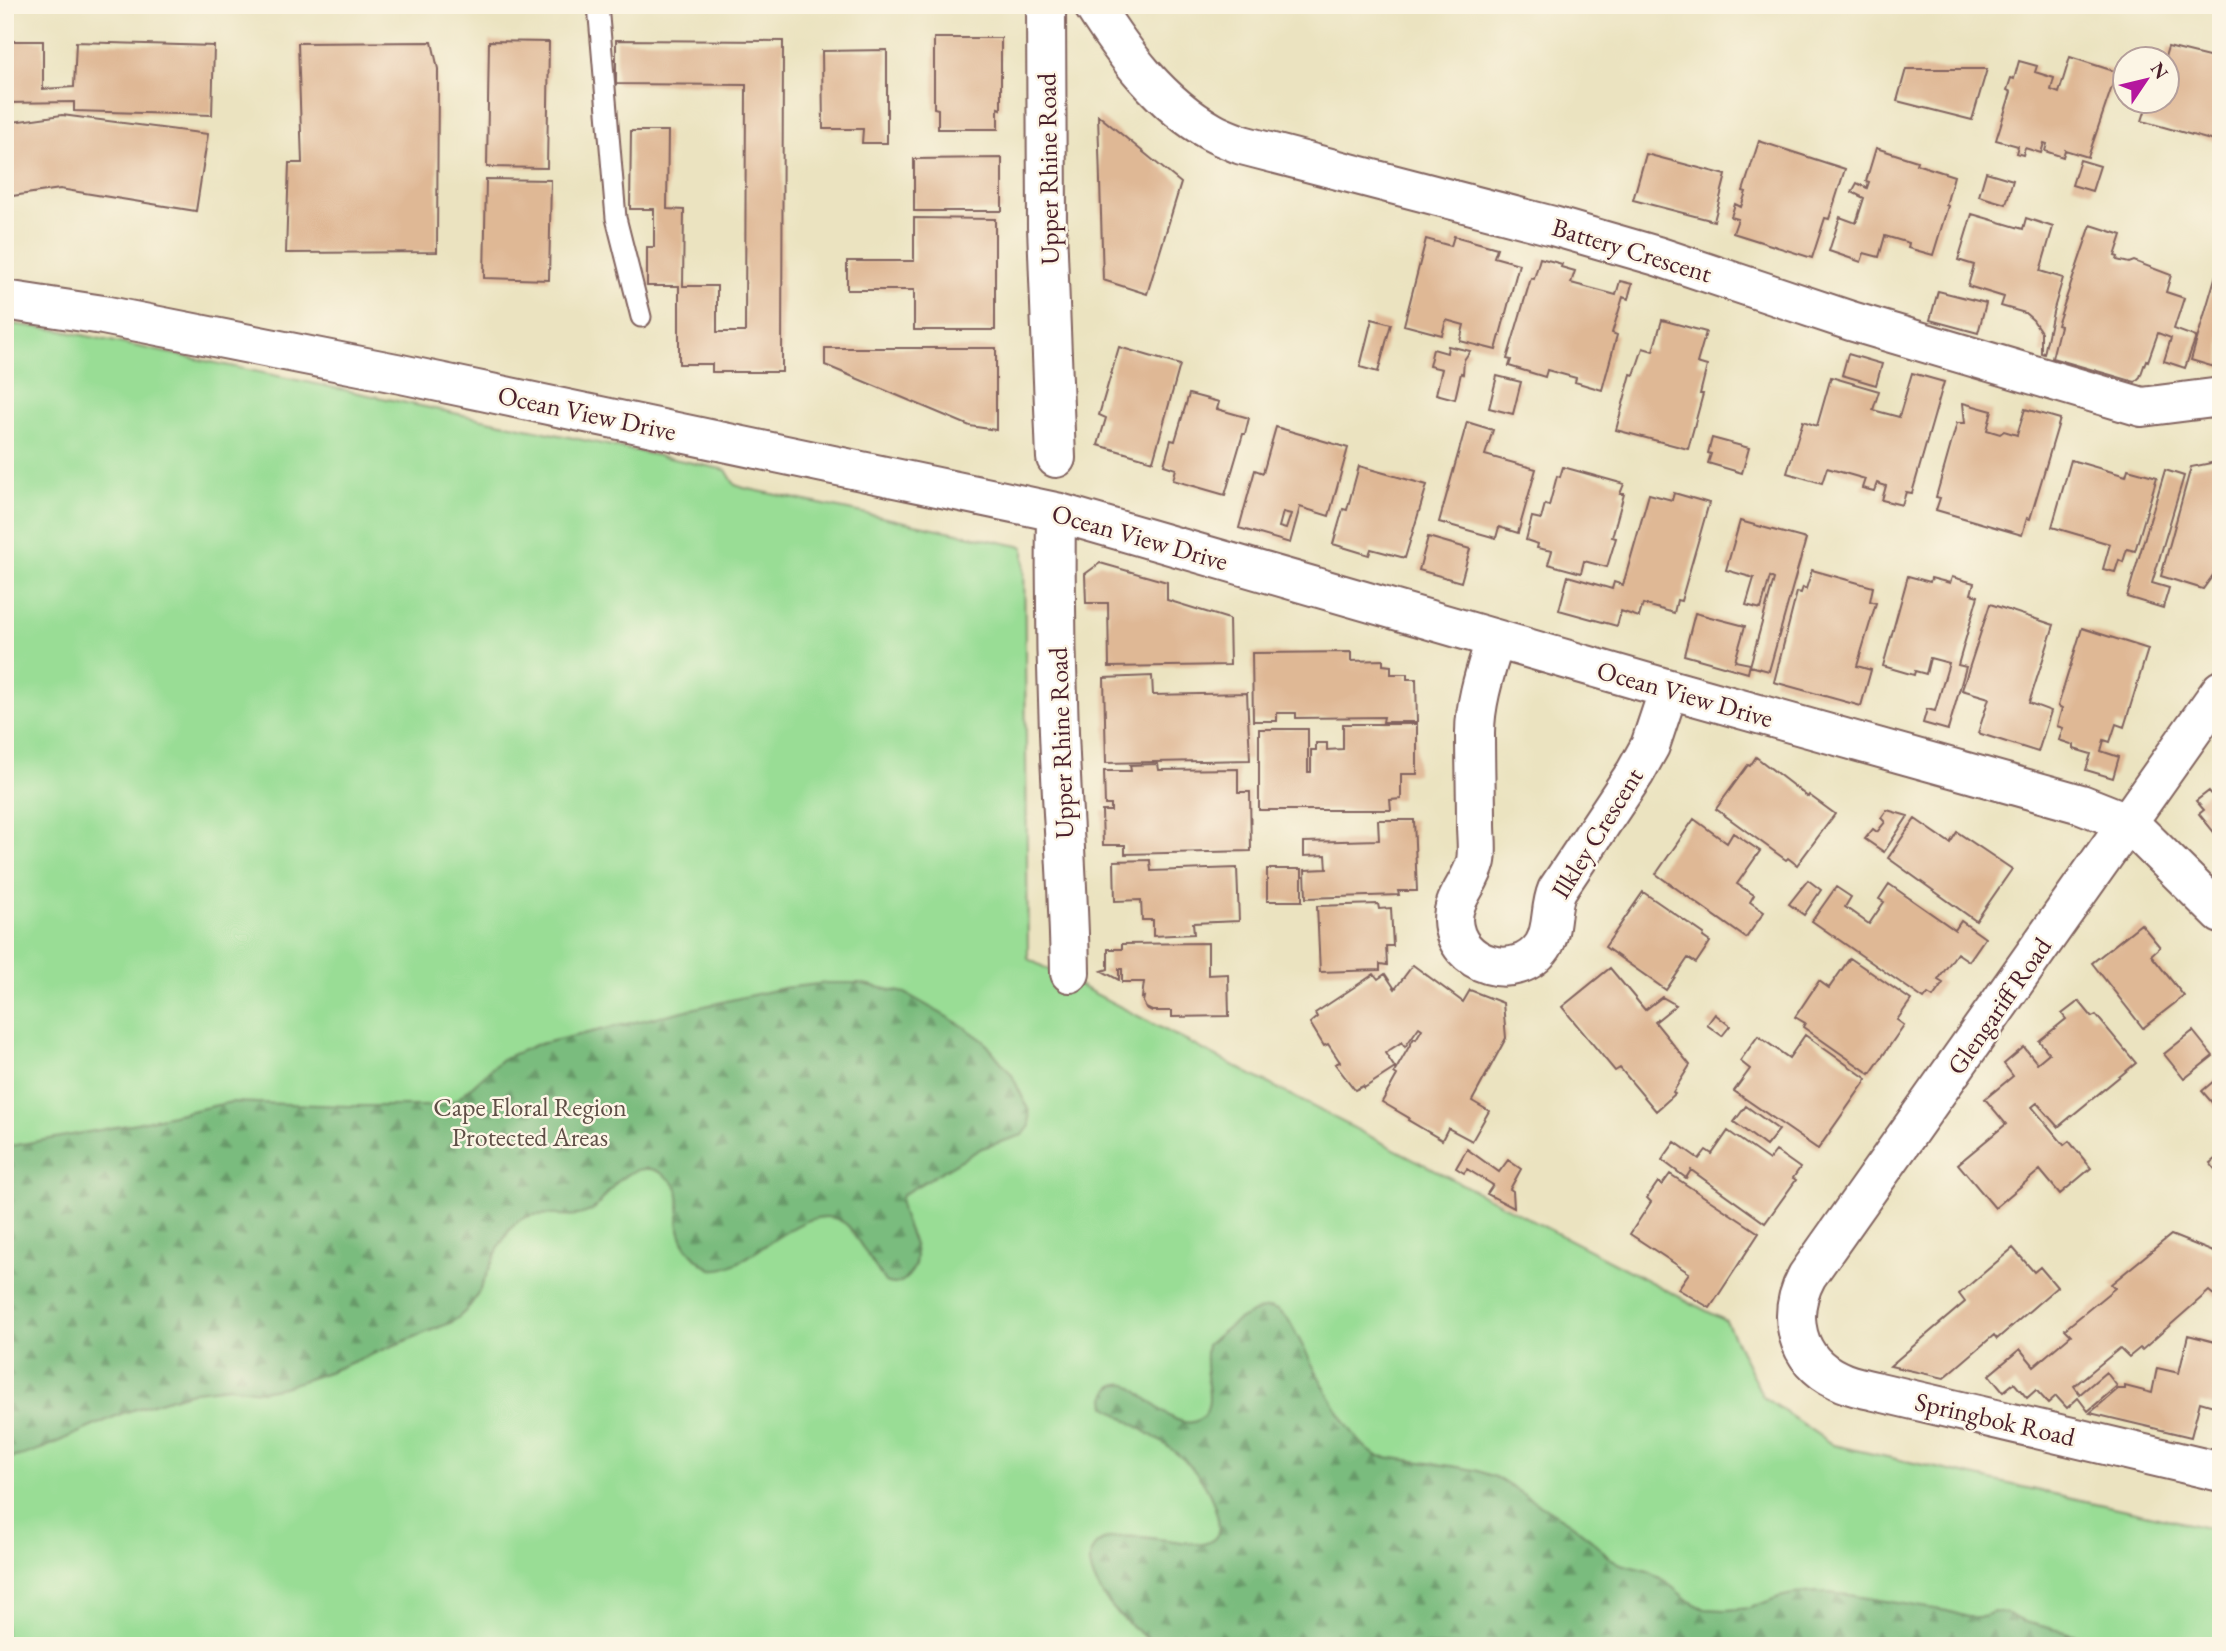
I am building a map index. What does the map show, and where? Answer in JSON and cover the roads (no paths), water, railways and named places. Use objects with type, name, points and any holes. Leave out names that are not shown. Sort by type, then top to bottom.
[{"type":"street","name":"Upper Rhine Road","points":[[1046,5],[1048,227],[1056,458]]},
{"type":"street","name":"Battery Crescent","points":[[1093,5],[1133,63],[1152,84],[1212,132],[1242,145],[1553,226],[1657,256],[1851,321],[2142,407],[2221,397]]},
{"type":"street","name":"Ocean View Drive","points":[[5,300],[103,315],[387,372],[1056,512],[1669,690],[2081,804],[2129,823],[2221,914]]},
{"type":"street","name":"Upper Rhine Road","points":[[1056,512],[1059,733],[1070,974]]},
{"type":"street","name":"Ilkley Crescent","points":[[1495,640],[1476,710],[1476,860],[1454,906],[1453,923],[1458,940],[1468,954],[1482,963],[1499,968],[1517,966],[1532,958],[1543,946],[1550,930],[1552,901],[1557,890],[1650,747],[1669,690]]},
{"type":"street","name":"Glengariff Road","points":[[1796,1327],[1798,1292],[1807,1276],[2221,691]]},
{"type":"street","name":"Springbok Road","points":[[1796,1327],[1805,1352],[1818,1367],[1838,1380],[2221,1472]]},
{"type":"lane","points":[[598,5],[616,218],[641,317]]},
{"type":"park label","name":"Cape Floral Region Protected Areas","points":[[530,1122]]}]
